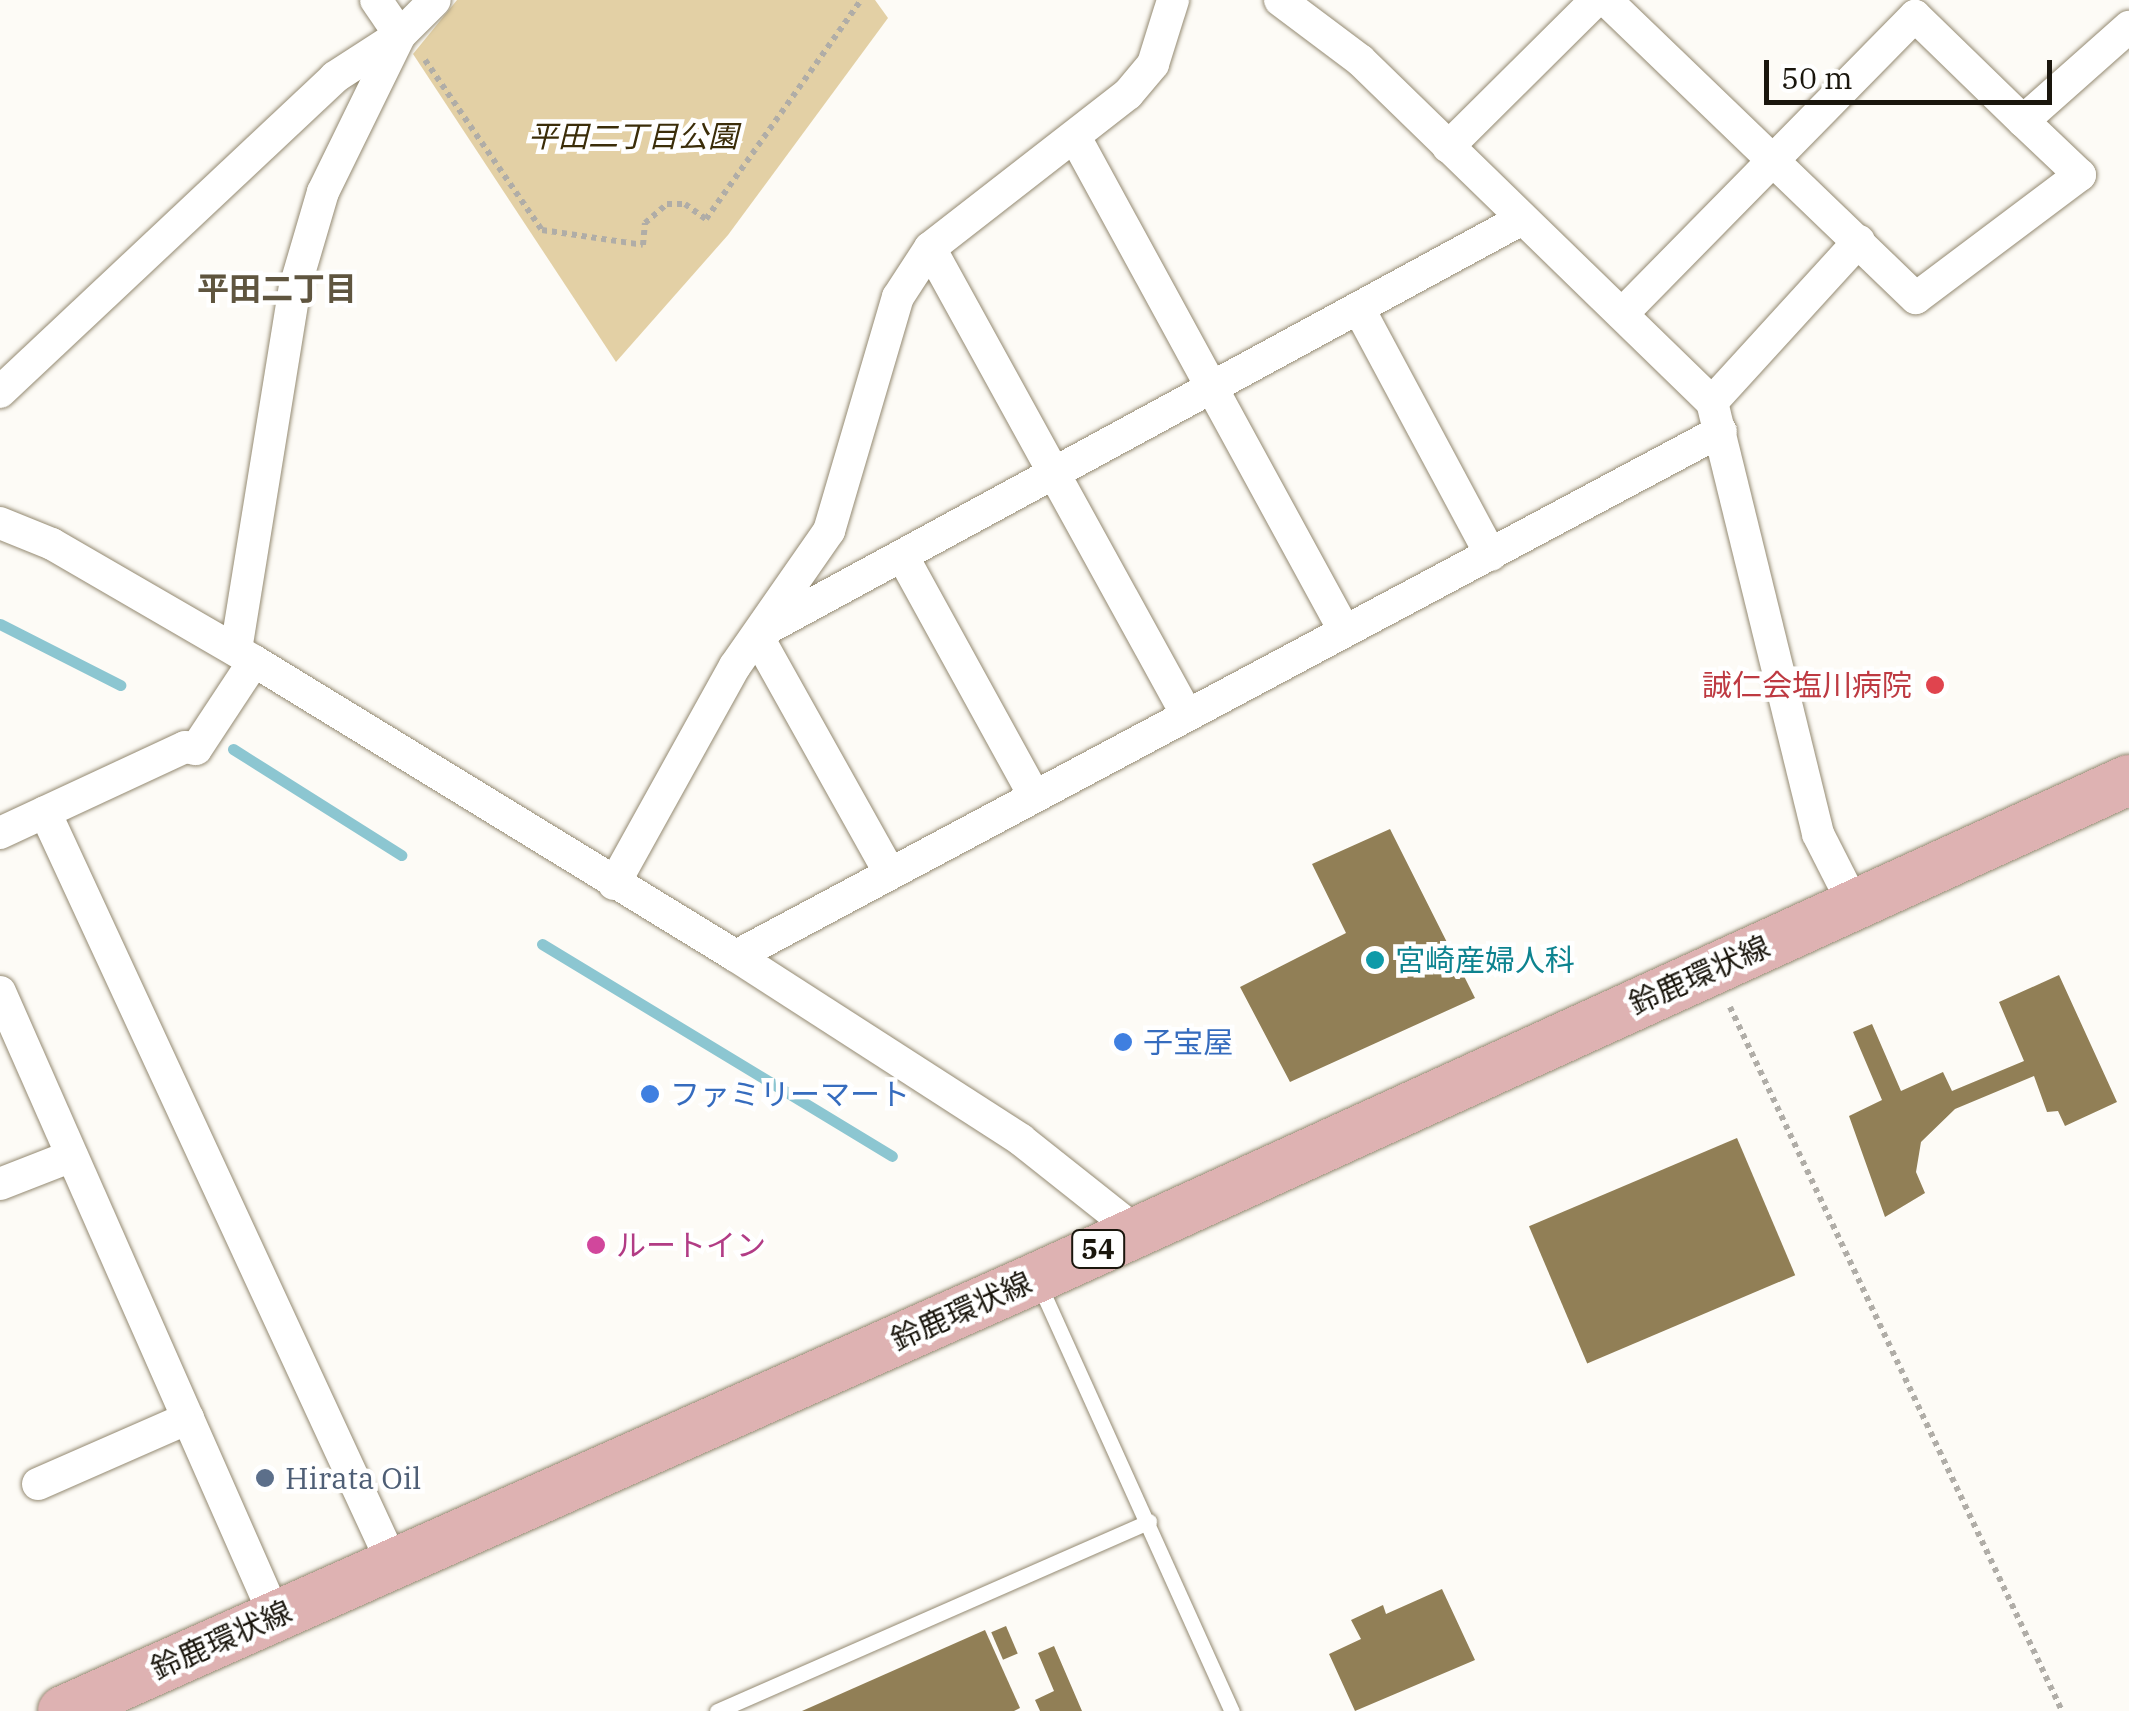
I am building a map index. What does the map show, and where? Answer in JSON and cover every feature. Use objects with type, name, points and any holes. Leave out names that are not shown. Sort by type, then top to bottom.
[{"type":"main road","name":"鈴鹿環状線","points":[[64,1711],[1036,1278],[2129,780]]},
{"type":"street","points":[[376,0],[402,33]]},
{"type":"street","points":[[0,392],[335,78],[402,33],[435,0]]},
{"type":"street","points":[[614,884],[736,666],[762,634],[829,532],[898,298],[930,248],[1128,94],[1153,64],[1173,0]]},
{"type":"street","points":[[1280,0],[1360,60],[1622,314],[1716,417],[1818,834],[1854,905]]},
{"type":"street","points":[[1448,148],[1596,0]]},
{"type":"street","points":[[1606,0],[1772,159],[1859,241],[1916,298],[2080,176],[1907,8],[1772,159],[1622,314]]},
{"type":"street","points":[[2023,121],[2129,27]]},
{"type":"street","points":[[0,833],[185,746],[196,749],[245,656],[295,287],[323,192],[402,33]]},
{"type":"street","points":[[1075,137],[1344,630]]},
{"type":"street","points":[[762,634],[1522,219]]},
{"type":"street","points":[[736,956],[1186,713],[1491,555],[1716,417],[1859,241]]},
{"type":"street","points":[[930,248],[1186,713]]},
{"type":"street","points":[[1358,310],[1491,555]]},
{"type":"street","points":[[0,523],[52,544],[245,656],[736,956],[1021,1140],[1136,1231]]},
{"type":"street","points":[[904,556],[1034,795]]},
{"type":"street","points":[[762,634],[890,873]]},
{"type":"street","points":[[45,812],[392,1564]]},
{"type":"street","points":[[3,1005],[276,1616]]},
{"type":"street","points":[[0,1184],[72,1156]]},
{"type":"street","points":[[38,1484],[188,1418]]},
{"type":"lane","points":[[1036,1278],[1232,1711]]},
{"type":"lane","points":[[716,1711],[1148,1521]]},
{"type":"path","points":[[402,33],[542,230],[644,245],[645,223],[667,204],[685,204],[706,219],[861,0]]},
{"type":"path","points":[[1712,969],[2062,1711]]},
{"type":"green space","name":"平田二丁目公園","points":[[457,0],[875,0],[888,18],[728,235],[616,362],[413,54]]},
{"type":"building","name":"宮崎産婦人科","points":[[1390,829],[1475,998],[1290,1082],[1240,987],[1346,933],[1312,864]]},
{"type":"building","points":[[2059,975],[2117,1102],[2065,1126],[2058,1111],[2047,1112],[2034,1076],[1955,1109],[1921,1142],[1916,1172],[1925,1193],[1885,1217],[1849,1116],[1882,1100],[1853,1032],[1872,1024],[1901,1091],[1943,1072],[1952,1091],[2024,1061],[1999,1002]]},
{"type":"building","points":[[1737,1138],[1795,1275],[1587,1363],[1529,1226]]},
{"type":"building","points":[[1442,1589],[1475,1660],[1355,1711],[1329,1654],[1361,1639],[1351,1620],[1383,1605],[1386,1614]]},
{"type":"building","points":[[1006,1626],[1018,1654],[1003,1660],[991,1632]]},
{"type":"building","points":[[985,1630],[1020,1708],[1014,1711],[802,1711]]},
{"type":"building","points":[[1054,1646],[1082,1711],[1040,1711],[1035,1700],[1054,1691],[1038,1653]]},
{"type":"waterway","points":[[0,624],[120,685]]},
{"type":"waterway","points":[[233,749],[401,855]]},
{"type":"waterway","points":[[542,944],[892,1156]]},
{"type":"place","name":"誠仁会塩川病院","points":[[1935,685]]},
{"type":"place","name":"宮崎産婦人科","points":[[1375,960]]},
{"type":"place","name":"子宝屋","points":[[1123,1042]]},
{"type":"place","name":"ファミリーマート","points":[[650,1094]]},
{"type":"place","name":"ルートイン","points":[[596,1245]]},
{"type":"place","name":"Hirata Oil","points":[[265,1478]]},
{"type":"district","name":"平田二丁目","points":[[277,288]]}]
